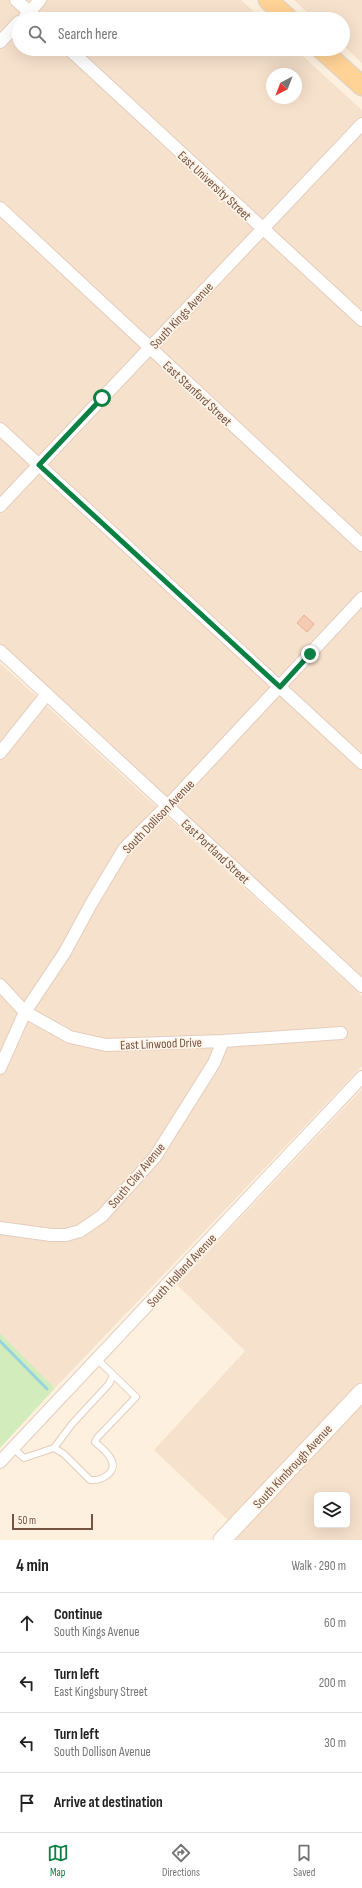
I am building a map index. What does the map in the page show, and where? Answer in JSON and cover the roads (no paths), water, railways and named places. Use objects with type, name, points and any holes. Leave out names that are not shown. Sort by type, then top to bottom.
[{"type":"main road","points":[[268,0],[281,12]]},
{"type":"main road","points":[[329,56],[362,86]]},
{"type":"main road","name":"South Kimbrough Avenue","points":[[222,1540],[362,1392]]},
{"type":"street","points":[[16,0],[25,12]]},
{"type":"street","points":[[32,12],[40,0]]},
{"type":"street","points":[[0,42],[12,29]]},
{"type":"street","name":"East University Street","points":[[77,56],[362,320]]},
{"type":"street","name":"South Kings Avenue","points":[[0,506],[362,124]]},
{"type":"street","name":"East Stanford Street","points":[[0,208],[362,545]]},
{"type":"street","points":[[0,429],[362,763]]},
{"type":"street","name":"South Dollison Avenue","points":[[0,1068],[25,1012],[65,952],[91,904],[124,849],[168,806],[362,598]]},
{"type":"street","name":"East Portland Street","points":[[0,651],[362,986]]},
{"type":"street","points":[[0,753],[47,694]]},
{"type":"street","name":"East Linwood Drive","points":[[0,985],[25,1012],[70,1037],[106,1045],[223,1041],[341,1033]]},
{"type":"street","name":"South Clay Avenue","points":[[0,1228],[51,1235],[66,1235],[80,1231],[102,1216],[155,1157],[214,1063],[223,1041]]},
{"type":"street","name":"South Holland Avenue","points":[[0,1462],[362,1077]]},
{"type":"lane","points":[[54,1448],[64,1454],[90,1480],[96,1481],[103,1478],[111,1471],[113,1465],[111,1459],[95,1442],[97,1438],[136,1397],[97,1359]]},
{"type":"lane","points":[[13,1448],[24,1458],[54,1448],[72,1424],[109,1384],[113,1375]]},
{"type":"waterway","points":[[0,1341],[47,1389]]}]
